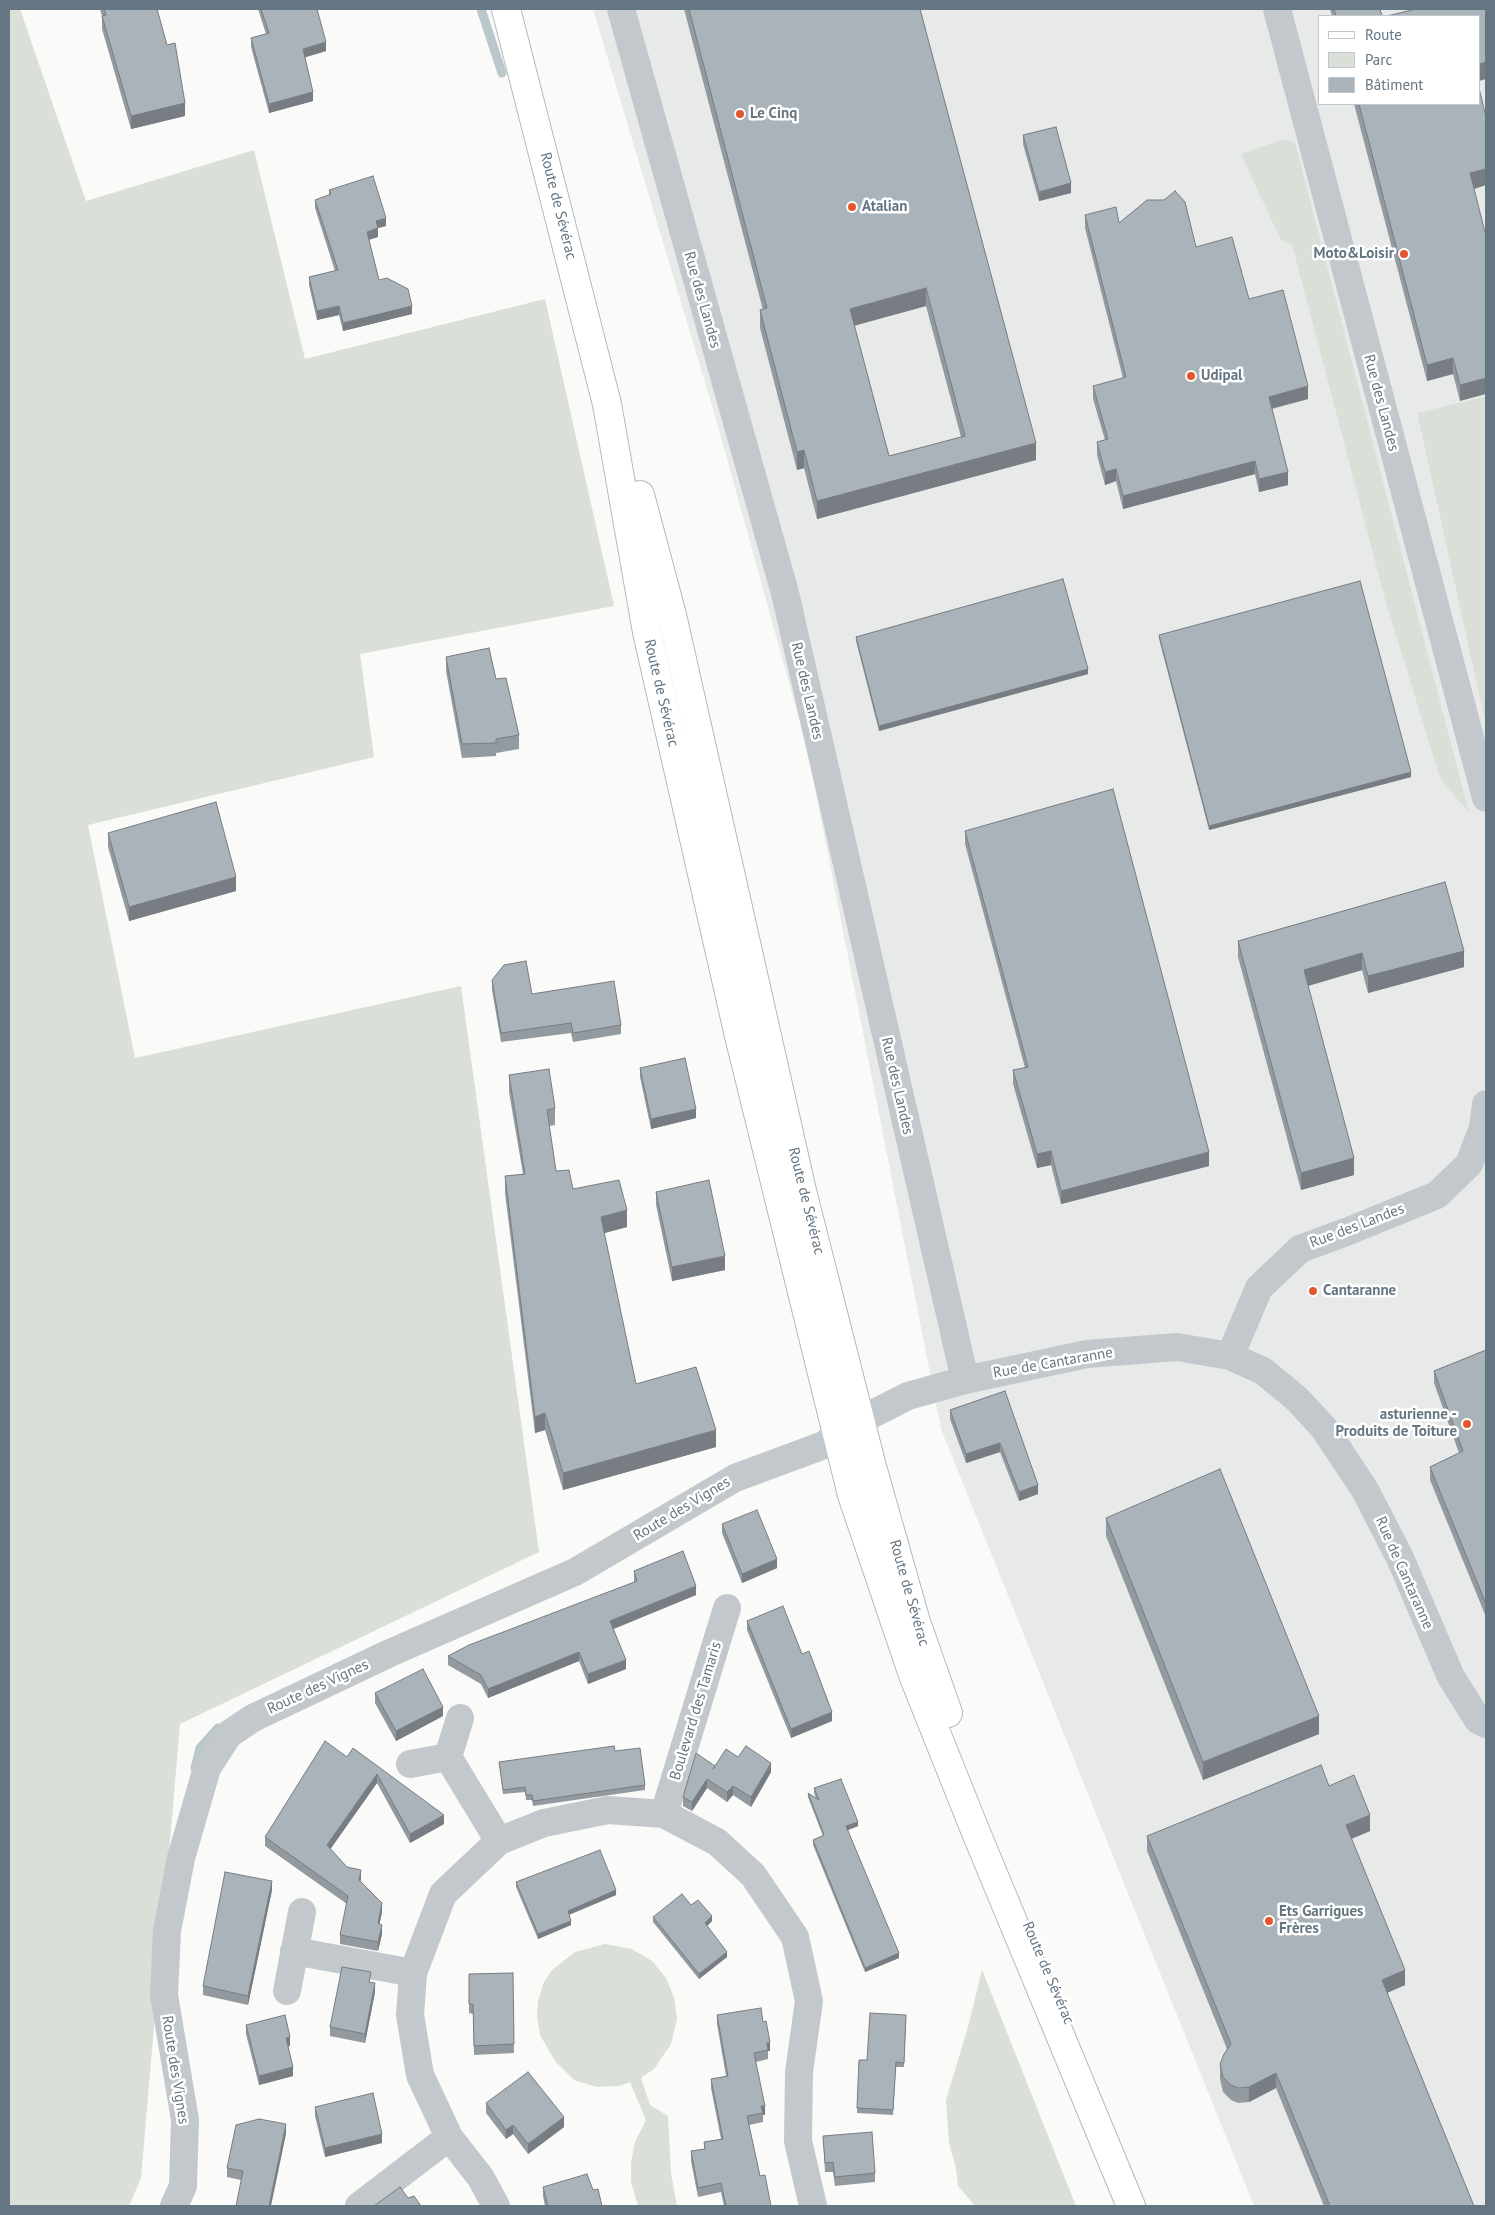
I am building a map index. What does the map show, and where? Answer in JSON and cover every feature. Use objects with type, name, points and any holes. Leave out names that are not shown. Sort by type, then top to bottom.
[{"type":"main road","name":"Route de Sévérac","points":[[506,9],[607,404],[647,632],[726,979],[751,1024],[848,1428],[906,1582],[916,1622],[970,1777],[1015,1895],[1145,2206]]},
{"type":"main road","name":"Route de Sévérac","points":[[607,404],[619,416],[672,615],[802,1191],[848,1428],[852,1495],[913,1675],[975,1830],[1131,2206]]},
{"type":"main road","name":"Route de Sévérac","points":[[670,682],[724,915],[749,955]]},
{"type":"street","name":"Rue des Landes","points":[[620,9],[785,593],[965,1380]]},
{"type":"street","name":"Rue des Landes","points":[[1277,9],[1486,798]]},
{"type":"street","name":"Rue des Landes","points":[[1230,1356],[1259,1288],[1300,1249],[1437,1194],[1462,1170],[1468,1164],[1483,1128],[1486,1104]]},
{"type":"street","name":"Rue de Cantaranne","points":[[848,1428],[908,1396],[965,1380],[1087,1354],[1177,1347],[1230,1356],[1263,1371],[1296,1398],[1324,1428],[1365,1490],[1396,1549],[1450,1678],[1478,1720],[1486,1724]]},
{"type":"street","name":"Route des Vignes","points":[[174,2206],[183,2186],[185,2120],[164,1995],[166,1931],[182,1858],[207,1768],[229,1734],[253,1718],[390,1654],[575,1572],[735,1478],[824,1445],[848,1428]]},
{"type":"street","name":"Boulevard des Tamaris","points":[[664,1814],[727,1608]]},
{"type":"street","points":[[460,1718],[448,1757],[500,1841]]},
{"type":"street","points":[[410,1764],[448,1757]]},
{"type":"street","points":[[496,2206],[481,2178],[450,2137],[420,2075],[410,2015],[413,1973],[443,1894],[500,1841],[544,1823],[608,1810],[664,1814],[717,1842],[753,1875],[795,1937],[809,2001],[799,2072],[798,2141],[813,2206]]},
{"type":"street","points":[[287,1992],[302,1912]]},
{"type":"street","points":[[294,1950],[413,1973]]},
{"type":"street","points":[[359,2206],[450,2137]]},
{"type":"shaded area","points":[[593,9],[1486,9],[1486,396],[1417,413],[1486,726],[1486,2206],[1254,2206],[941,1429],[807,748],[716,419]]},
{"type":"green space","points":[[9,9],[20,9],[86,201],[254,150],[305,359],[545,299],[614,606],[360,654],[374,757],[88,825],[135,1058],[461,986],[539,1552],[180,1724],[141,2178],[129,2206],[9,2206]]},
{"type":"green space","points":[[1284,139],[1295,143],[1469,813],[1440,778],[1385,599],[1292,244],[1281,240],[1241,154]]},
{"type":"green space","points":[[1486,396],[1486,726],[1417,413]]},
{"type":"green space","points":[[605,1944],[632,1949],[652,1961],[666,1978],[674,1997],[677,2019],[671,2044],[654,2069],[641,2078],[650,2105],[668,2116],[671,2173],[677,2206],[638,2206],[631,2182],[631,2162],[635,2142],[646,2120],[630,2082],[619,2086],[597,2087],[574,2080],[555,2061],[540,2035],[537,2016],[538,2001],[544,1982],[552,1970],[575,1952]]},
{"type":"green space","points":[[982,1970],[1076,2206],[975,2206],[958,2186],[956,2168],[949,2143],[946,2100],[968,2027]]},
{"type":"building","points":[[104,9],[157,9],[167,45],[175,43],[185,103],[131,116],[102,16],[106,15]]},
{"type":"building","points":[[261,9],[317,9],[326,42],[303,49],[313,92],[269,104],[251,38],[269,33]]},
{"type":"building","name":"Atalian","points":[[689,9],[920,9],[1036,443],[817,501],[804,450],[797,452],[760,310],[767,308]],"holes":[[[926,288],[965,436],[889,456],[850,309]]]},
{"type":"building","points":[[1334,9],[1380,9],[1382,15],[1336,15]]},
{"type":"building","points":[[1416,9],[1486,9],[1486,62],[1480,64],[1480,15],[1391,15]]},
{"type":"building","points":[[1480,92],[1486,117],[1486,169],[1470,173],[1486,236],[1486,378],[1460,385],[1453,358],[1427,365],[1359,105],[1480,105]]},
{"type":"building","points":[[1056,127],[1071,183],[1039,192],[1023,135]]},
{"type":"building","points":[[373,176],[386,218],[376,221],[378,228],[367,232],[379,280],[387,278],[408,289],[412,306],[343,323],[339,306],[317,311],[309,277],[338,270],[315,200],[331,194],[329,190]]},
{"type":"building","name":"Udipal","points":[[1175,191],[1185,202],[1196,247],[1232,237],[1249,299],[1283,290],[1308,386],[1269,397],[1288,472],[1259,479],[1255,461],[1123,496],[1116,469],[1105,472],[1097,442],[1108,439],[1093,386],[1126,377],[1085,215],[1116,207],[1119,223],[1147,200],[1164,200]]},
{"type":"building","points":[[1063,579],[1088,669],[879,726],[856,637]]},
{"type":"building","points":[[1360,581],[1411,772],[1209,826],[1159,635]]},
{"type":"building","points":[[489,648],[496,679],[506,678],[519,735],[496,739],[496,743],[462,744],[446,657]]},
{"type":"building","points":[[1113,789],[1209,1152],[1061,1191],[1051,1151],[1037,1154],[1013,1070],[1028,1067],[965,831]]},
{"type":"building","points":[[216,802],[236,877],[129,907],[108,833]]},
{"type":"building","points":[[1445,882],[1464,951],[1368,976],[1362,953],[1304,970],[1354,1158],[1301,1173],[1238,941]]},
{"type":"building","points":[[526,961],[532,994],[614,981],[621,1025],[573,1033],[571,1023],[501,1033],[492,980],[504,965]]},
{"type":"building","points":[[685,1058],[696,1109],[651,1119],[640,1068]]},
{"type":"building","points":[[549,1069],[555,1108],[547,1110],[556,1171],[569,1170],[573,1189],[619,1180],[627,1210],[601,1217],[636,1384],[696,1367],[716,1430],[563,1473],[545,1413],[535,1417],[505,1176],[525,1174],[509,1075]]},
{"type":"building","points":[[709,1180],[725,1256],[672,1267],[656,1192]]},
{"type":"building","points":[[1486,1350],[1486,1604],[1430,1467],[1463,1451],[1434,1371]]},
{"type":"building","points":[[1005,1391],[1038,1485],[1019,1492],[1000,1443],[966,1454],[950,1410]]},
{"type":"building","points":[[1220,1469],[1319,1716],[1203,1762],[1106,1518]]},
{"type":"building","points":[[757,1510],[777,1559],[742,1574],[722,1524]]},
{"type":"building","points":[[683,1551],[696,1586],[610,1621],[626,1660],[588,1674],[579,1652],[488,1689],[481,1675],[448,1656],[469,1645],[637,1581],[634,1571]]},
{"type":"building","points":[[783,1606],[802,1654],[809,1651],[832,1712],[791,1729],[747,1621]]},
{"type":"building","points":[[423,1669],[443,1707],[396,1731],[375,1693]]},
{"type":"building","points":[[325,1741],[347,1757],[353,1748],[444,1815],[410,1834],[377,1774],[327,1845],[347,1867],[361,1870],[359,1880],[382,1903],[378,1923],[382,1925],[378,1942],[340,1935],[348,1896],[265,1837]]},
{"type":"building","points":[[614,1746],[615,1751],[640,1748],[645,1785],[533,1801],[532,1795],[526,1795],[525,1787],[503,1790],[499,1762]]},
{"type":"building","points":[[746,1746],[771,1763],[751,1797],[733,1786],[727,1792],[707,1779],[692,1802],[683,1797],[696,1753],[715,1766],[726,1749],[738,1757]]},
{"type":"building","points":[[1321,1765],[1329,1786],[1354,1775],[1370,1815],[1346,1825],[1405,1970],[1382,1980],[1474,2206],[1330,2206],[1276,2073],[1249,2087],[1238,2088],[1231,2085],[1223,2077],[1220,2064],[1231,2044],[1147,1836]]},
{"type":"building","points":[[841,1779],[858,1822],[846,1826],[899,1953],[865,1968],[813,1840],[824,1835],[808,1793],[819,1800],[814,1788]]},
{"type":"building","points":[[600,1850],[616,1890],[568,1911],[571,1921],[538,1934],[516,1882]]},
{"type":"building","points":[[225,1872],[272,1881],[248,1996],[203,1986]]},
{"type":"building","points":[[682,1894],[691,1905],[698,1900],[712,1916],[705,1923],[727,1952],[699,1974],[653,1917]]},
{"type":"building","points":[[342,1967],[371,1972],[369,1982],[375,1983],[365,2034],[330,2027]]},
{"type":"building","points":[[513,1973],[514,2044],[474,2046],[473,2004],[469,2004],[469,1974]]},
{"type":"building","points":[[761,2008],[763,2022],[766,2021],[770,2042],[767,2043],[768,2050],[754,2053],[765,2106],[761,2106],[763,2113],[747,2116],[760,2176],[765,2175],[771,2206],[726,2206],[721,2183],[698,2188],[691,2151],[705,2149],[704,2142],[723,2139],[711,2079],[728,2076],[717,2015]]},
{"type":"building","points":[[870,2013],[906,2015],[904,2063],[896,2062],[893,2110],[857,2108],[859,2060],[867,2060]]},
{"type":"building","points":[[285,2015],[290,2037],[286,2038],[293,2067],[259,2076],[246,2025]]},
{"type":"building","points":[[528,2072],[564,2117],[528,2144],[513,2125],[506,2130],[486,2103]]},
{"type":"building","points":[[373,2093],[382,2134],[325,2148],[315,2107]]},
{"type":"building","points":[[259,2119],[286,2124],[269,2206],[236,2206],[243,2171],[227,2168],[236,2125]]},
{"type":"building","points":[[872,2132],[875,2173],[835,2177],[833,2162],[825,2163],[823,2136]]},
{"type":"building","points":[[587,2174],[593,2190],[598,2189],[602,2206],[548,2206],[543,2187]]},
{"type":"building","points":[[400,2187],[408,2198],[414,2196],[421,2206],[374,2206]]},
{"type":"waterway","points":[[481,9],[502,73]]},
{"type":"waterway","points":[[195,1768],[200,1748],[218,1728]]},
{"type":"place","name":"Le Cinq","points":[[740,114]]},
{"type":"place","name":"Atalian","points":[[852,207]]},
{"type":"place","name":"Moto&Loisir","points":[[1404,254]]},
{"type":"place","name":"Udipal","points":[[1191,376]]},
{"type":"place","name":"Cantaranne","points":[[1313,1291]]},
{"type":"place","name":"asturienne - Produits de Toiture","points":[[1467,1424]]},
{"type":"place","name":"Ets Garrigues Frères","points":[[1269,1921]]}]
